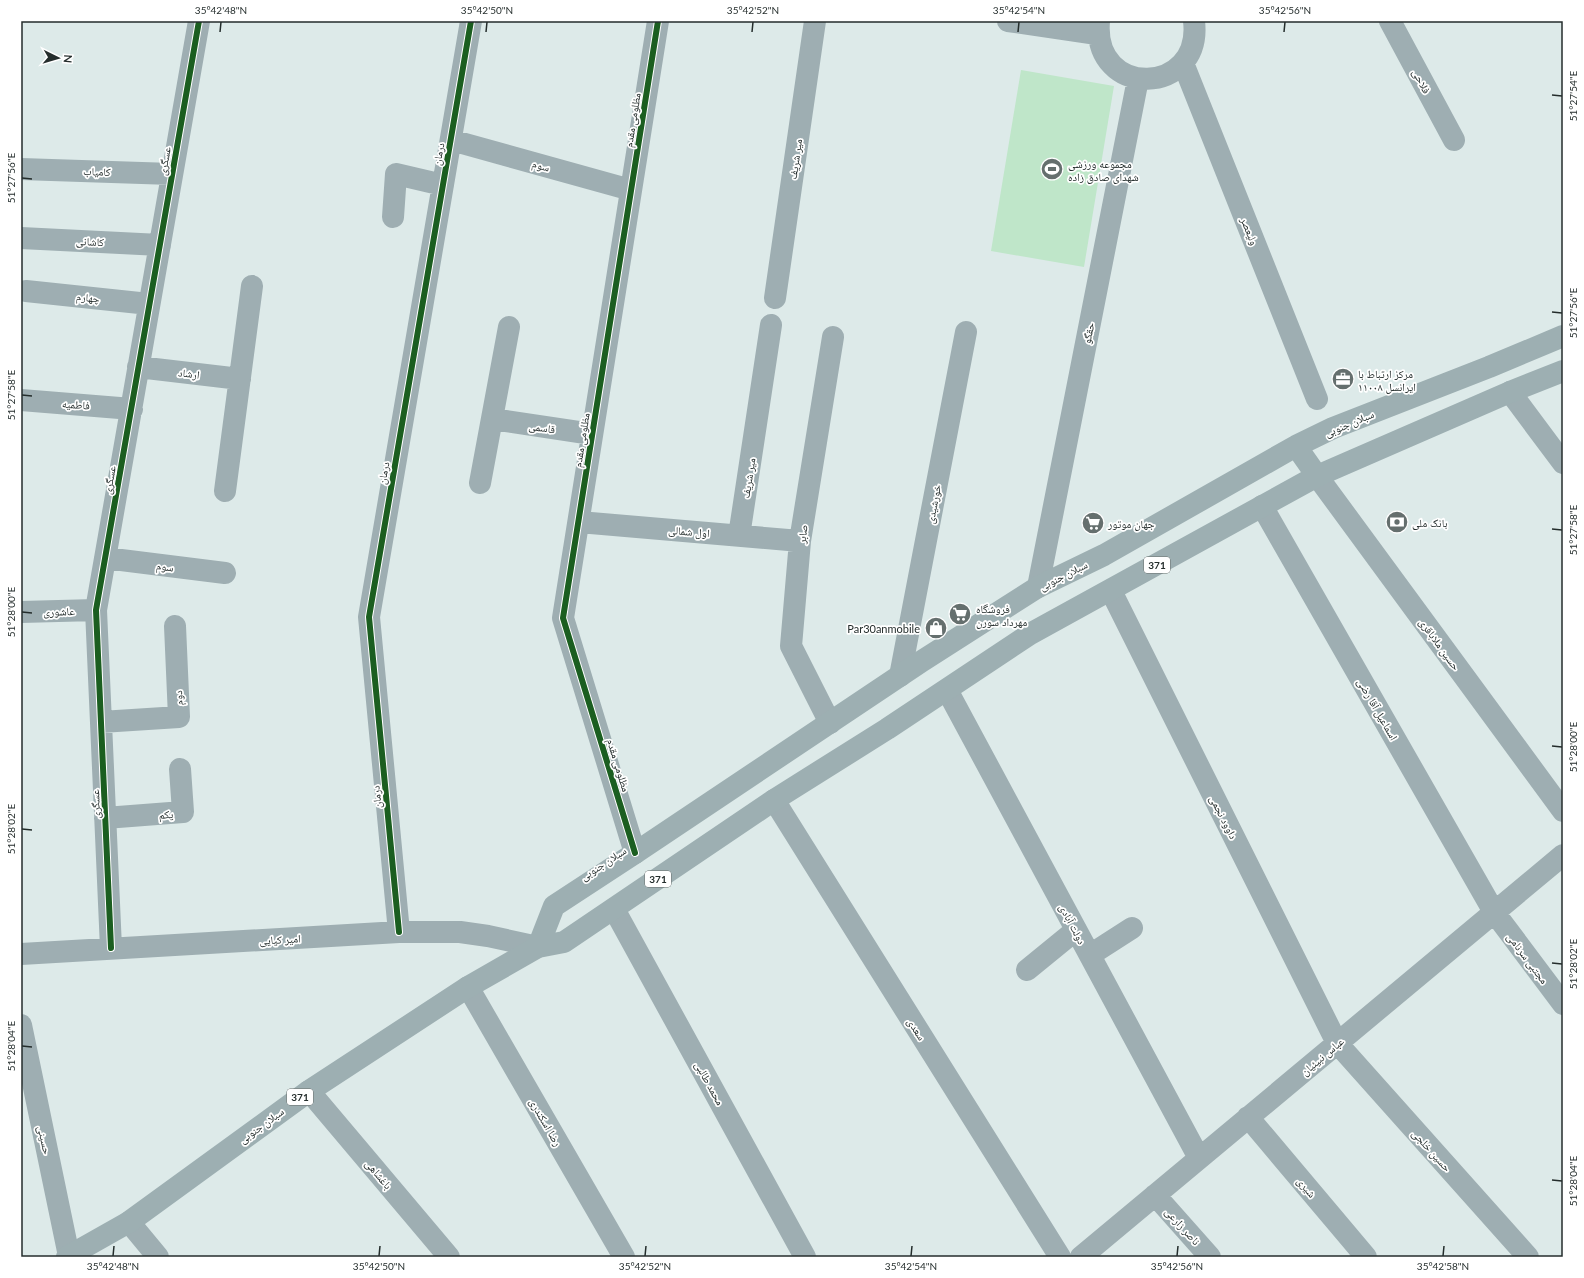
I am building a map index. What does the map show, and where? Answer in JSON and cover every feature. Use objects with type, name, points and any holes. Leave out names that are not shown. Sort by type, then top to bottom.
[{"type":"main road","name":"سبلان جنوبی","points":[[538,946],[554,906],[635,854],[900,676],[1038,588],[1104,555],[1296,446],[1333,428],[1489,367],[1563,336]]},
{"type":"main road","name":"سبلان جنوبی","points":[[68,1256],[129,1222],[308,1090],[468,987],[538,946],[564,942],[774,800],[947,690],[1030,634],[1316,476],[1510,392],[1563,371]]},
{"type":"main road","points":[[1296,446],[1316,476]]},
{"type":"main road","points":[[1104,555],[1115,588]]},
{"type":"main road","points":[[758,771],[774,800]]},
{"type":"street","name":"عسگری","points":[[111,948],[96,610],[199,21]]},
{"type":"street","name":"درمان","points":[[398,932],[369,617],[471,21]]},
{"type":"street","name":"مظلومی مقدم","points":[[635,854],[563,618],[658,21]]},
{"type":"street","name":"میر شریف","points":[[774,298],[815,21]]},
{"type":"street","points":[[1008,21],[1098,28],[1101,50],[1109,63],[1122,73],[1138,79],[1154,79],[1170,74],[1183,63],[1192,49],[1195,33],[1194,21]]},
{"type":"street","name":"فلاحی","points":[[1390,21],[1454,140]]},
{"type":"street","name":"ولیعصر","points":[[1183,63],[1317,399]]},
{"type":"street","name":"حقگو","points":[[1038,588],[1138,79]]},
{"type":"street","name":"سوم","points":[[451,140],[631,190]]},
{"type":"street","name":"کامیاب","points":[[21,169],[172,174]]},
{"type":"street","points":[[393,217],[396,174],[443,185]]},
{"type":"street","name":"کاشانی","points":[[21,238],[160,245]]},
{"type":"street","points":[[225,491],[252,286]]},
{"type":"street","name":"چهارم","points":[[26,291],[149,304]]},
{"type":"street","name":"میر شریف","points":[[739,536],[771,325]]},
{"type":"street","points":[[480,483],[509,327]]},
{"type":"street","name":"خورشیدی","points":[[900,676],[966,332]]},
{"type":"street","name":"صابر","points":[[830,723],[791,646],[800,540],[833,337]]},
{"type":"street","name":"ارشاد","points":[[138,367],[240,379]]},
{"type":"street","points":[[1510,392],[1563,463]]},
{"type":"street","name":"فاطمیه","points":[[21,400],[132,409]]},
{"type":"street","name":"قاسمی","points":[[492,419],[592,434]]},
{"type":"street","name":"حسین ملاباقری","points":[[1316,476],[1563,811]]},
{"type":"street","name":"اسماعیل آقا رضی","points":[[1262,506],[1494,912]]},
{"type":"street","name":"اول شمالی","points":[[579,522],[800,540]]},
{"type":"street","name":"سوم","points":[[106,558],[225,573]]},
{"type":"street","name":"داوود نجمی","points":[[1115,588],[1337,1043]]},
{"type":"street","name":"عاشوری","points":[[21,612],[96,610]]},
{"type":"street","name":"دوم","points":[[101,722],[179,717],[175,626]]},
{"type":"street","name":"دولت آبادی","points":[[947,690],[1199,1158]]},
{"type":"street","name":"یکم","points":[[105,818],[183,812],[180,770]]},
{"type":"street","name":"سعدی","points":[[774,800],[1060,1257]]},
{"type":"street","name":"عباس نبیئیان","points":[[1081,1257],[1563,855]]},
{"type":"street","name":"محمد طالبی","points":[[614,909],[805,1257]]},
{"type":"street","name":"مجتبی سرنامی","points":[[1494,912],[1563,1004]]},
{"type":"street","points":[[1090,955],[1132,928]]},
{"type":"street","points":[[1027,970],[1076,930]]},
{"type":"street","name":"امیر کیایی","points":[[21,954],[398,932],[460,932],[538,946]]},
{"type":"street","name":"رضا اسکندری","points":[[468,987],[624,1257]]},
{"type":"street","name":"حسینی","points":[[21,1025],[68,1256]]},
{"type":"street","name":"حسین خلجی","points":[[1337,1043],[1528,1257]]},
{"type":"street","name":"باغشاهی","points":[[308,1090],[449,1257]]},
{"type":"street","name":"شیری","points":[[1248,1117],[1366,1257]]},
{"type":"street","name":"ناصر زارعی","points":[[1155,1195],[1210,1257]]},
{"type":"street","points":[[129,1222],[158,1257]]},
{"type":"green space","name":"مجموعه ورزشی شهدای صادق زاده","points":[[1021,70],[1114,86],[1084,267],[991,251]]},
{"type":"cycle path","points":[[111,948],[96,610],[199,21]]},
{"type":"cycle path","points":[[399,932],[369,617],[471,21]]},
{"type":"cycle path","points":[[635,853],[563,618],[658,21]]},
{"type":"place","name":"مجموعه ورزشی شهدای صادق زاده","points":[[1052,169]]},
{"type":"place","name":"مرکز ارتباط با ایرانسل ۱۱۰۰۸","points":[[1343,379]]},
{"type":"place","name":"بانک ملی","points":[[1397,522]]},
{"type":"place","name":"جهان موتور","points":[[1093,523]]},
{"type":"place","name":"فروشگاه مهرداد سورن","points":[[960,614]]},
{"type":"place","name":"Par30anmobile","points":[[936,628]]}]
